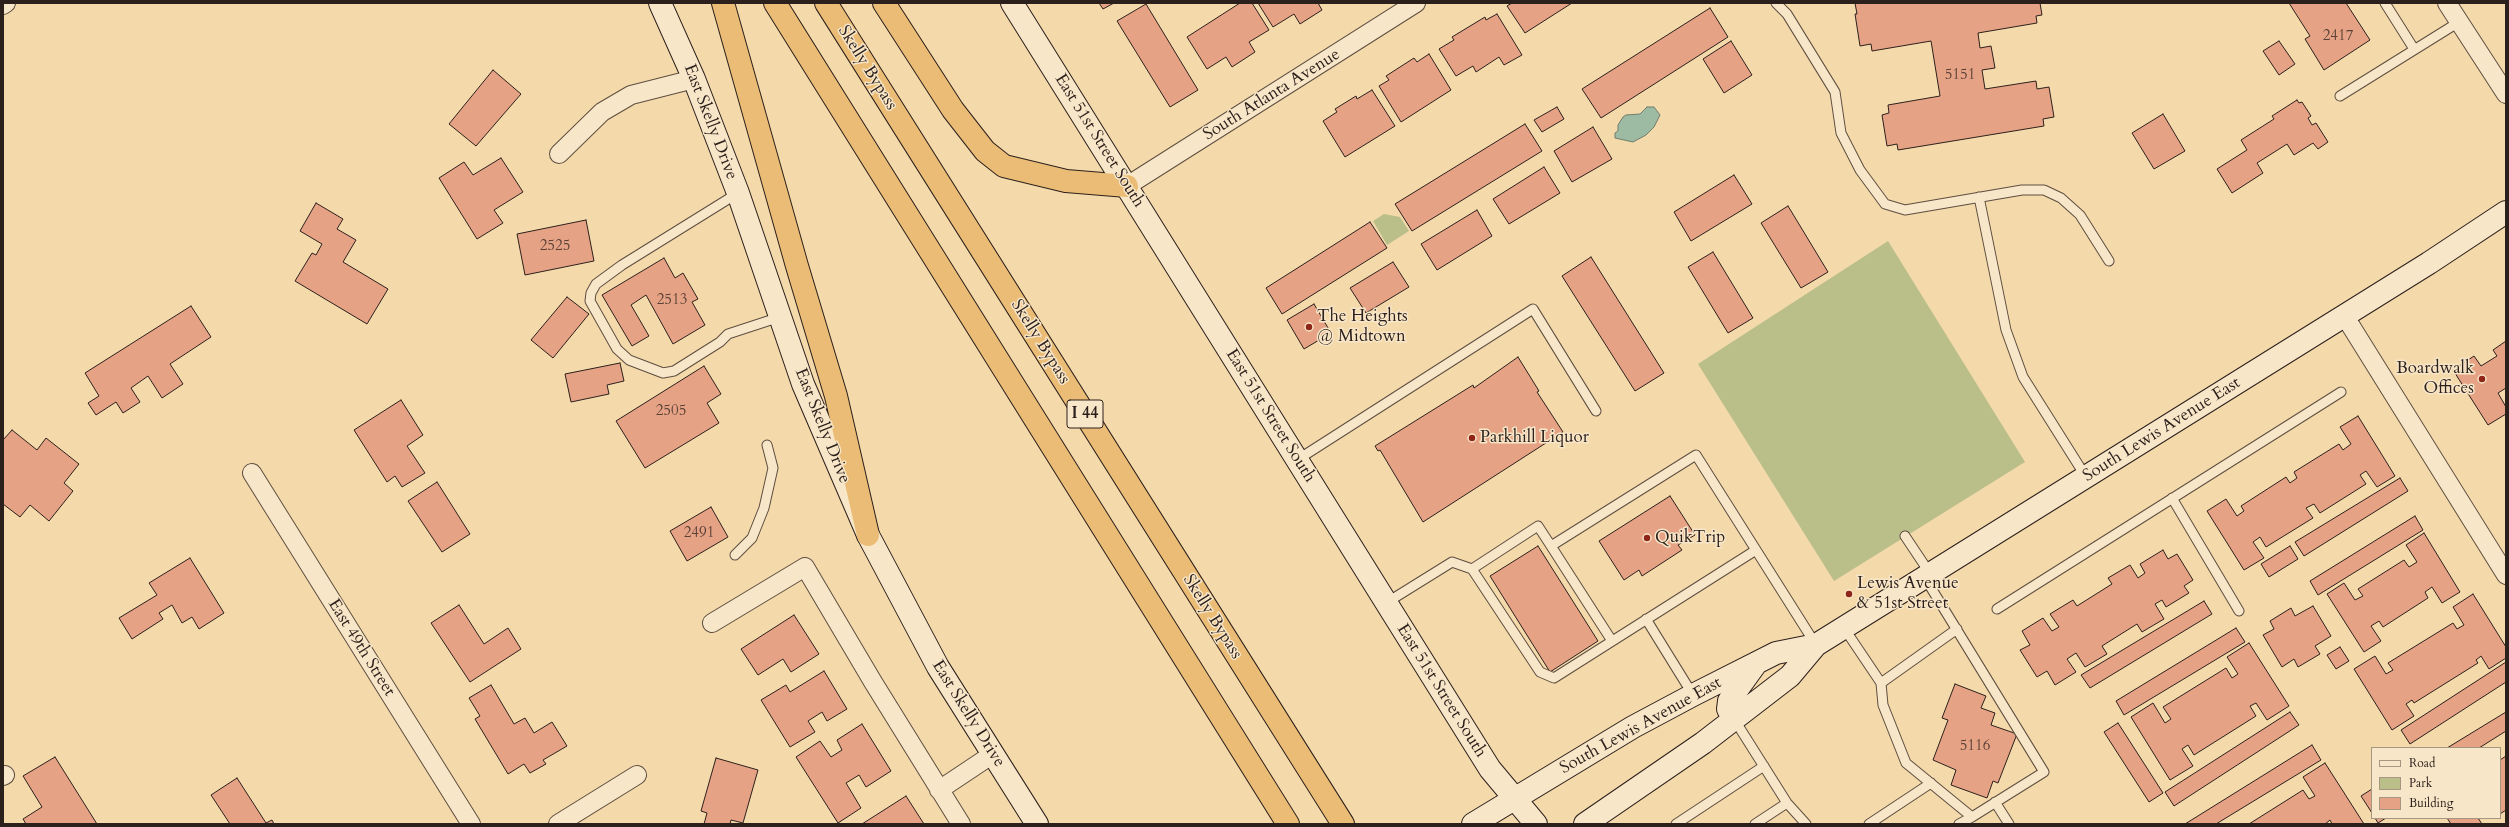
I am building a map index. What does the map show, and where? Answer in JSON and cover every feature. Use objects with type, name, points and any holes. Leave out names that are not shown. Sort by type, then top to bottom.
[{"type":"highway","points":[[723,3],[797,266],[836,396],[868,535]]},
{"type":"highway","name":"I 44","points":[[775,3],[1288,824]]},
{"type":"highway","name":"Skelly Bypass","points":[[826,3],[1343,824]]},
{"type":"highway","points":[[884,3],[953,110],[985,151],[1004,166],[1066,181],[1127,186]]},
{"type":"main road","name":"East Skelly Drive","points":[[660,3],[694,79],[738,193],[803,384],[868,535],[938,667],[1037,824]]},
{"type":"main road","name":"East 51st Street South","points":[[1012,3],[1490,769],[1514,800],[1536,824]]},
{"type":"main road","name":"South Lewis Avenue East","points":[[1585,824],[1703,743],[1790,676],[1816,645],[2344,316],[2506,212]]},
{"type":"main road","name":"South Lewis Avenue East","points":[[1473,824],[1633,727],[1693,694],[1776,653],[1816,645]]},
{"type":"main road","points":[[1734,719],[1728,709],[1729,701],[1755,664]]},
{"type":"street","name":"South Atlanta Avenue","points":[[1127,186],[1416,3]]},
{"type":"street","points":[[2447,3],[2506,94]]},
{"type":"street","points":[[559,154],[602,112],[631,95],[694,79]]},
{"type":"street","points":[[2344,316],[2506,574]]},
{"type":"street","name":"East 49th Street","points":[[252,472],[471,824]]},
{"type":"street","points":[[712,623],[805,567],[961,824]]},
{"type":"street","points":[[939,790],[993,754]]},
{"type":"street","points":[[558,824],[637,775]]},
{"type":"lane","points":[[1776,3],[1787,14],[1834,92],[1841,133],[1860,170],[1885,204],[1905,210],[2022,190],[2044,190],[2061,198],[2080,215],[2109,261]]},
{"type":"lane","points":[[2384,3],[2414,49]]},
{"type":"lane","points":[[2340,96],[2459,22]]},
{"type":"lane","points":[[738,193],[601,280],[591,293],[590,301],[617,349],[629,360],[663,373],[674,370],[720,342],[728,334],[780,317]]},
{"type":"lane","points":[[1978,197],[2006,330],[2023,377],[2086,477]]},
{"type":"lane","points":[[1298,460],[1533,309],[1596,411]]},
{"type":"lane","points":[[1997,609],[2341,392]]},
{"type":"lane","points":[[735,555],[752,538],[764,508],[773,468],[767,445]]},
{"type":"lane","points":[[1551,546],[1696,455],[1816,645]]},
{"type":"lane","points":[[2172,498],[2239,611]]},
{"type":"lane","points":[[1472,569],[1538,526],[1612,641]]},
{"type":"lane","points":[[1905,536],[1957,629],[2044,772],[1959,824]]},
{"type":"lane","points":[[1386,603],[1452,562],[1472,569],[1540,672],[1554,678],[1756,550]]},
{"type":"lane","points":[[1646,619],[1693,694]]},
{"type":"lane","points":[[1844,628],[1881,683],[1883,705],[1906,764],[1972,817]]},
{"type":"lane","points":[[1881,683],[1957,629]]},
{"type":"lane","points":[[1734,719],[1787,803],[1806,824]]},
{"type":"lane","points":[[1676,824],[1764,766]]},
{"type":"lane","points":[[1869,824],[1931,783]]},
{"type":"lane","points":[[1995,802],[2009,824]]},
{"type":"lane","points":[[1755,824],[1787,803]]},
{"type":"green space","points":[[1384,214],[1400,217],[1409,231],[1387,245],[1373,221]]},
{"type":"green space","points":[[1888,241],[2025,462],[1834,581],[1698,364]]},
{"type":"shaded area","points":[[1647,107],[1654,107],[1660,115],[1654,127],[1646,135],[1633,142],[1615,138],[1615,133],[1618,131],[1618,125],[1623,117],[1626,115],[1640,114]]},
{"type":"building","points":[[1099,3],[1114,3],[1103,9]]},
{"type":"building","points":[[1240,3],[1252,3],[1269,30],[1249,42],[1255,52],[1232,67],[1226,57],[1207,69],[1187,37]]},
{"type":"building","points":[[1258,3],[1318,3],[1322,10],[1300,24],[1294,14],[1273,27]]},
{"type":"building","points":[[1512,3],[1572,3],[1525,33],[1507,6]]},
{"type":"building","points":[[1855,3],[2040,3],[2042,15],[2036,16],[2037,23],[1978,33],[1980,48],[1991,46],[1995,68],[1982,70],[1985,89],[2036,81],[2037,89],[2049,87],[2054,117],[2043,119],[2044,126],[1898,150],[1897,144],[1887,146],[1882,115],[1889,113],[1888,105],[1940,96],[1931,41],[1872,51],[1871,44],[1860,46],[1855,14],[1857,14]]},
{"type":"building","points":[[2289,3],[2346,3],[2370,40],[2324,70],[2305,39],[2310,36]]},
{"type":"building","points":[[1146,4],[1198,90],[1170,107],[1117,21]]},
{"type":"building","points":[[1710,8],[1728,37],[1601,118],[1582,89]]},
{"type":"building","points":[[1497,14],[1522,55],[1504,65],[1499,57],[1476,72],[1473,66],[1456,76],[1439,49],[1454,40],[1452,37],[1485,17],[1486,20]]},
{"type":"building","points":[[1731,41],[1752,75],[1724,93],[1703,59]]},
{"type":"building","points":[[2279,41],[2295,64],[2279,75],[2263,51]]},
{"type":"building","points":[[1429,54],[1451,90],[1401,122],[1379,86],[1389,80],[1386,76],[1414,58],[1417,62]]},
{"type":"building","points":[[493,70],[521,94],[476,146],[449,124]]},
{"type":"building","points":[[1372,90],[1395,126],[1345,157],[1323,121],[1337,112],[1335,109],[1356,96],[1357,99]]},
{"type":"building","points":[[2297,100],[2299,103],[2302,102],[2311,116],[2308,118],[2312,125],[2316,123],[2328,142],[2318,149],[2313,143],[2294,155],[2287,144],[2257,163],[2263,173],[2232,193],[2217,169],[2247,150],[2241,140],[2274,119],[2272,116]]},
{"type":"building","points":[[1557,107],[1564,119],[1542,132],[1534,120]]},
{"type":"building","points":[[2163,114],[2185,151],[2154,169],[2132,133]]},
{"type":"building","points":[[1525,124],[1542,151],[1412,231],[1395,204]]},
{"type":"building","points":[[1593,127],[1612,159],[1572,182],[1554,151]]},
{"type":"building","points":[[501,158],[523,192],[494,210],[503,223],[477,239],[439,178],[464,162],[473,175]]},
{"type":"building","points":[[1544,167],[1560,193],[1509,224],[1493,199]]},
{"type":"building","points":[[1734,175],[1752,204],[1691,241],[1674,212]]},
{"type":"building","points":[[316,203],[343,219],[337,229],[356,240],[343,262],[388,289],[367,324],[295,281],[312,253],[316,255],[322,244],[300,231]]},
{"type":"building","points":[[1788,206],[1828,272],[1801,288],[1761,223]]},
{"type":"building","points":[[1477,210],[1492,236],[1437,270],[1421,244]]},
{"type":"building","points":[[586,220],[594,261],[525,275],[517,234]]},
{"type":"building","points":[[1370,222],[1387,248],[1282,314],[1266,288]]},
{"type":"building","points":[[1713,252],[1753,318],[1728,333],[1688,267]]},
{"type":"building","points":[[1591,257],[1664,373],[1635,391],[1562,276]]},
{"type":"building","points":[[664,258],[675,278],[683,273],[698,299],[692,302],[705,325],[673,344],[646,295],[631,305],[649,336],[632,346],[602,295]]},
{"type":"building","points":[[1393,262],[1409,287],[1366,313],[1350,288]]},
{"type":"building","points":[[567,297],[589,314],[553,358],[531,340]]},
{"type":"building","name":"The Heights @ Midtown","points":[[1314,304],[1331,333],[1304,349],[1287,320]]},
{"type":"building","points":[[191,306],[211,337],[170,364],[183,384],[162,398],[148,376],[131,388],[140,402],[123,413],[116,402],[96,415],[88,403],[99,396],[85,373]]},
{"type":"building","name":"Boardwalk Offices","points":[[2506,341],[2506,388],[2498,393],[2506,407],[2506,414],[2488,425],[2453,370],[2474,356],[2481,366],[2497,356],[2493,350]]},
{"type":"building","name":"Parkhill Liquor","points":[[1518,357],[1539,391],[1537,392],[1563,432],[1423,522],[1380,450],[1378,451],[1375,446],[1473,385],[1474,388]]},
{"type":"building","points":[[620,363],[624,381],[607,385],[609,394],[571,402],[565,374]]},
{"type":"building","points":[[704,366],[721,394],[707,403],[719,423],[645,468],[616,421]]},
{"type":"building","points":[[401,400],[423,435],[407,446],[425,473],[402,487],[395,476],[387,482],[354,430]]},
{"type":"building","points":[[2358,416],[2395,476],[2377,487],[2366,471],[2360,475],[2366,484],[2320,513],[2314,504],[2306,508],[2313,518],[2266,547],[2260,537],[2253,542],[2264,558],[2244,570],[2207,511],[2226,499],[2237,516],[2244,511],[2241,506],[2286,477],[2290,483],[2297,478],[2294,472],[2339,444],[2343,450],[2351,444],[2340,427]]},
{"type":"building","points":[[12,430],[37,450],[46,438],[79,464],[64,483],[73,491],[49,521],[30,505],[20,517],[3,504],[3,440]]},
{"type":"building","points":[[2400,478],[2408,491],[2304,556],[2295,542]]},
{"type":"building","points":[[437,482],[470,534],[442,552],[408,501]]},
{"type":"building","name":"QuikTrip","points":[[1670,496],[1695,535],[1678,545],[1682,550],[1642,576],[1639,570],[1624,580],[1599,541]]},
{"type":"building","points":[[711,507],[728,537],[687,561],[670,531]]},
{"type":"building","points":[[2415,516],[2423,530],[2318,595],[2310,581]]},
{"type":"building","points":[[2424,533],[2460,592],[2442,603],[2432,587],[2425,592],[2428,598],[2383,627],[2379,621],[2371,626],[2381,641],[2364,652],[2327,594],[2344,583],[2355,600],[2363,596],[2358,589],[2404,560],[2409,567],[2417,562],[2406,545]]},
{"type":"building","points":[[1538,546],[1598,641],[1550,672],[1490,576]]},
{"type":"building","points":[[2290,546],[2298,559],[2269,577],[2261,564]]},
{"type":"building","points":[[2163,550],[2168,559],[2177,554],[2193,580],[2184,586],[2189,593],[2166,607],[2162,600],[2155,604],[2164,619],[2142,632],[2137,624],[2102,646],[2107,654],[2085,667],[2076,653],[2067,659],[2076,672],[2055,685],[2047,671],[2037,677],[2020,650],[2030,645],[2022,631],[2043,618],[2052,631],[2059,627],[2050,614],[2073,600],[2077,606],[2112,584],[2108,578],[2130,565],[2138,578],[2145,573],[2140,564]]},
{"type":"building","points":[[190,558],[224,613],[199,629],[192,617],[182,623],[172,605],[159,613],[163,619],[132,639],[119,618],[157,595],[149,583]]},
{"type":"building","points":[[2473,594],[2506,647],[2506,658],[2489,669],[2481,656],[2476,660],[2478,663],[2414,703],[2412,700],[2406,704],[2414,716],[2392,730],[2354,669],[2375,656],[2386,674],[2393,670],[2388,663],[2453,623],[2457,629],[2464,625],[2453,607]]},
{"type":"building","points":[[2204,601],[2212,614],[2090,688],[2081,675]]},
{"type":"building","points":[[459,605],[484,644],[508,628],[521,649],[470,682],[431,623]]},
{"type":"building","points":[[2313,606],[2331,636],[2315,646],[2320,654],[2298,667],[2294,659],[2282,667],[2263,635],[2274,629],[2270,621],[2291,608],[2295,616]]},
{"type":"building","points":[[794,615],[819,654],[791,672],[783,659],[758,675],[741,649]]},
{"type":"building","points":[[2236,628],[2245,642],[2124,715],[2116,701]]},
{"type":"building","points":[[2249,643],[2289,706],[2267,720],[2256,703],[2250,706],[2256,716],[2194,755],[2188,745],[2182,749],[2193,766],[2170,780],[2131,717],[2153,703],[2165,723],[2171,719],[2163,707],[2226,668],[2232,678],[2238,674],[2227,657]]},
{"type":"building","points":[[2340,647],[2349,661],[2336,669],[2327,655]]},
{"type":"building","points":[[2506,662],[2506,682],[2410,744],[2401,730]]},
{"type":"building","points":[[824,671],[847,709],[827,721],[822,712],[808,721],[815,732],[790,747],[761,700],[786,685],[790,692]]},
{"type":"building","points":[[1955,684],[1986,696],[1981,708],[1995,713],[1991,725],[2017,734],[1998,783],[1993,781],[1987,798],[1951,785],[1956,770],[1933,760],[1948,720],[1942,718]]},
{"type":"building","points":[[491,685],[514,724],[525,718],[534,733],[552,722],[567,746],[543,760],[546,764],[530,773],[524,764],[508,774],[475,719],[480,716],[469,698]]},
{"type":"building","points":[[2290,712],[2299,725],[2174,806],[2165,792]]},
{"type":"building","points":[[2506,712],[2506,731],[2481,747],[2449,747]]},
{"type":"building","points":[[2118,723],[2163,793],[2149,802],[2104,732]]},
{"type":"building","points":[[862,724],[891,771],[866,787],[859,775],[846,783],[861,808],[838,823],[796,757],[820,741],[831,757],[842,750],[837,740]]},
{"type":"building","points":[[2312,745],[2321,760],[2216,824],[2185,824]]},
{"type":"building","points":[[2506,756],[2506,810],[2501,813],[2501,759]]},
{"type":"building","points":[[55,757],[97,824],[26,824],[23,819],[42,807],[23,776]]},
{"type":"building","points":[[716,758],[758,770],[743,823],[731,820],[730,824],[704,824],[707,813],[701,811]]},
{"type":"building","points":[[2325,763],[2364,824],[2332,824],[2330,820],[2325,824],[2249,824],[2303,790],[2309,799],[2315,796],[2303,777]]},
{"type":"building","points":[[237,778],[266,823],[272,820],[274,824],[230,824],[211,795]]},
{"type":"building","points":[[2371,790],[2371,811],[2361,796]]},
{"type":"building","points":[[906,796],[924,824],[862,824]]},
{"type":"building","points":[[2376,819],[2384,819],[2378,823]]},
{"type":"building","points":[[2448,819],[2479,819],[2482,824],[2451,824]]},
{"type":"place","name":"The Heights @ Midtown","points":[[1309,327]]},
{"type":"place","name":"Boardwalk Offices","points":[[2482,379]]},
{"type":"place","name":"Parkhill Liquor","points":[[1472,438]]},
{"type":"place","name":"QuikTrip","points":[[1647,538]]},
{"type":"place","name":"Lewis Avenue & 51st Street","points":[[1849,594]]}]
